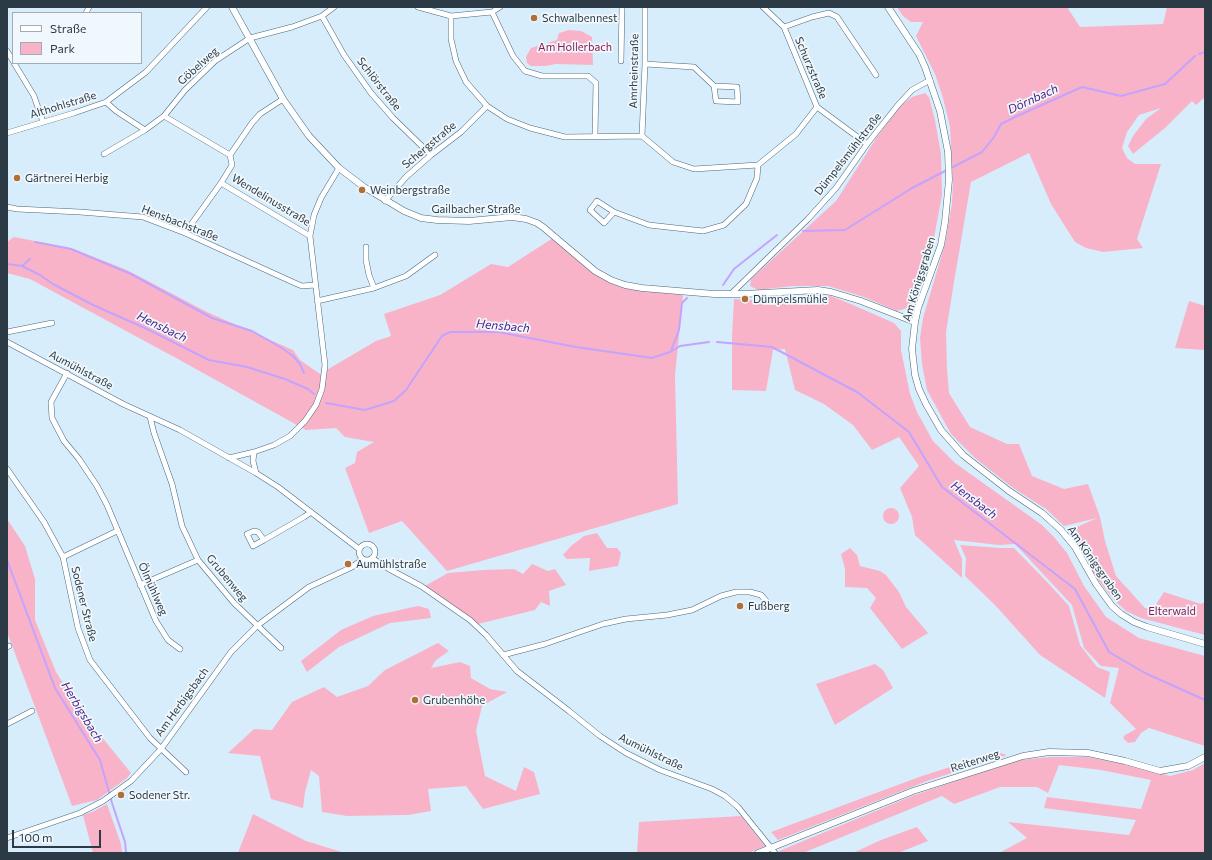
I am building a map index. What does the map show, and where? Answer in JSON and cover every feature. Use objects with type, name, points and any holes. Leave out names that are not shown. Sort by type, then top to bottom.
[{"type":"street","name":"Althohlstraße","points":[[7,133],[106,102],[146,72],[207,7]]},
{"type":"street","name":"Gailbacher Straße","points":[[232,7],[283,99],[309,136],[339,168],[385,201],[404,211],[421,218],[437,220],[469,221],[512,217],[526,219],[537,223],[595,271],[611,280],[625,285],[698,293],[745,294],[818,290],[831,292],[861,301],[915,322]]},
{"type":"street","name":"Göbelweg","points":[[164,116],[185,90],[215,61],[250,38],[292,27],[322,16],[334,7]]},
{"type":"street","points":[[418,7],[451,16],[492,12],[500,7]]},
{"type":"street","points":[[621,61],[622,7]]},
{"type":"street","name":"Amrheinstraße","points":[[642,136],[645,64],[645,7]]},
{"type":"street","name":"Schurzstraße","points":[[763,7],[784,27],[817,107],[867,144]]},
{"type":"street","name":"Am Königsgraben","points":[[888,7],[919,54],[930,80],[940,111],[948,152],[948,203],[941,245],[918,308],[915,322],[912,349],[919,388],[933,416],[963,456],[1009,491],[1042,513],[1061,530],[1075,547],[1096,584],[1112,606],[1134,622],[1205,644]]},
{"type":"street","points":[[492,12],[513,56],[525,71],[542,76],[588,76],[596,83],[595,136]]},
{"type":"street","points":[[784,27],[812,17],[829,13],[837,17],[876,75]]},
{"type":"street","name":"Schlörstraße","points":[[322,16],[344,55],[371,93],[393,118],[431,155]]},
{"type":"street","points":[[451,16],[451,39],[456,61],[466,82],[487,106],[530,128],[565,137],[642,136],[673,162],[694,169],[758,165],[796,134],[817,107]]},
{"type":"street","points":[[15,64],[34,96],[43,122]]},
{"type":"street","points":[[645,64],[694,67],[714,86],[716,101],[738,102],[737,87],[714,86]]},
{"type":"street","name":"Dümpelsmühlstraße","points":[[732,293],[808,219],[836,188],[867,144],[898,105],[912,90],[930,80]]},
{"type":"street","points":[[186,233],[232,165],[230,155],[252,123],[260,114],[283,99]]},
{"type":"street","points":[[106,102],[116,111],[145,130]]},
{"type":"street","name":"Schergstraße","points":[[385,201],[406,177],[461,132],[487,106]]},
{"type":"street","points":[[104,154],[145,130],[164,116],[230,155]]},
{"type":"street","points":[[614,212],[604,223],[590,210],[597,201],[614,212],[649,224],[703,231],[724,225],[746,204],[757,178],[758,165]]},
{"type":"street","points":[[229,458],[274,445],[290,436],[305,421],[316,405],[322,389],[326,365],[310,236],[314,215],[321,198],[339,168]]},
{"type":"street","name":"Wendelinusstraße","points":[[221,182],[310,236]]},
{"type":"street","name":"Hensbachstraße","points":[[7,207],[17,209],[131,215],[143,217],[186,233],[302,286],[315,285]]},
{"type":"street","points":[[366,247],[366,260],[369,275],[374,288]]},
{"type":"street","points":[[318,301],[374,288],[406,276],[435,255]]},
{"type":"street","points":[[7,332],[52,323]]},
{"type":"street","name":"Aumühlstraße","points":[[7,343],[67,373],[123,404],[180,430],[256,473],[278,487],[359,549]]},
{"type":"street","name":"Ölmühlweg","points":[[67,373],[51,402],[52,418],[64,441],[79,459],[97,486],[107,505],[156,621],[168,640],[180,649]]},
{"type":"street","name":"Grubenweg","points":[[150,417],[172,484],[182,526],[198,560],[234,603],[281,648]]},
{"type":"street","points":[[254,452],[253,461],[256,473]]},
{"type":"street","name":"Sodener Straße","points":[[7,469],[44,522],[63,557],[78,628],[90,660],[150,738],[186,772]]},
{"type":"street","points":[[264,540],[304,518],[311,512]]},
{"type":"street","points":[[63,557],[117,531]]},
{"type":"street","points":[[363,545],[371,545],[375,552],[372,558],[368,560],[363,559],[359,554],[359,549],[363,545]]},
{"type":"street","name":"Aumühlstraße","points":[[372,558],[421,586],[470,620],[486,635],[516,671],[569,710],[600,736],[626,753],[660,770],[712,789],[725,796],[738,807],[773,850]]},
{"type":"street","name":"Am Herbigsbach","points":[[7,838],[80,813],[104,801],[131,781],[161,749],[231,652],[258,625],[309,588],[352,567],[363,559]]},
{"type":"street","points":[[140,585],[198,560]]},
{"type":"street","points":[[503,655],[527,649],[603,624],[626,619],[667,615],[692,610],[721,596],[736,592],[750,592],[761,595],[768,603]]},
{"type":"street","points":[[7,724],[32,711]]},
{"type":"street","name":"Reiterweg","points":[[758,853],[773,850],[913,791],[1023,756],[1049,752],[1088,753],[1125,761],[1160,771],[1188,766],[1205,757]]},
{"type":"green space","name":"Elterwald","points":[[897,7],[1067,7],[1080,27],[1163,24],[1167,7],[1205,7],[1205,97],[1196,105],[1192,101],[1165,128],[1133,154],[1128,146],[1133,136],[1146,119],[1161,108],[1139,115],[1127,132],[1122,148],[1127,158],[1135,164],[1161,164],[1137,239],[1143,248],[1103,252],[1086,248],[1075,242],[1051,204],[1029,153],[971,182],[946,332],[949,393],[970,427],[1007,444],[1019,444],[1032,476],[1064,489],[1088,484],[1100,517],[1105,541],[1116,576],[1145,608],[1153,609],[1164,592],[1201,604],[1205,602],[1205,635],[1141,618],[1126,611],[1114,600],[1095,576],[1082,550],[1071,534],[1077,527],[1097,518],[1064,526],[1046,509],[1013,488],[976,459],[951,434],[927,390],[922,364],[920,338],[923,318],[945,244],[952,203],[953,181],[950,127],[935,74],[916,36],[923,22],[911,22],[903,16]]},
{"type":"green space","name":"Am Hollerbach","points":[[569,30],[581,31],[592,37],[593,65],[556,64],[531,66],[527,63],[526,57],[531,48],[557,40],[559,33]]},
{"type":"green space","points":[[925,93],[929,97],[941,154],[942,195],[933,243],[910,307],[897,311],[864,297],[828,286],[793,286],[758,290],[750,286],[751,279],[836,201],[877,137],[900,106],[912,97]]},
{"type":"green space","points":[[14,237],[71,248],[127,270],[207,312],[293,350],[300,360],[320,374],[376,341],[391,336],[384,314],[440,295],[491,264],[508,267],[553,238],[593,273],[620,287],[683,295],[675,376],[678,504],[447,571],[402,521],[369,533],[345,468],[355,463],[357,452],[374,442],[345,437],[336,428],[306,430],[30,279],[7,273],[7,242]]},
{"type":"green space","points":[[814,295],[831,296],[894,323],[901,331],[901,350],[910,394],[917,412],[933,441],[955,463],[1042,525],[1054,537],[1067,553],[1084,586],[1106,617],[1139,638],[1205,656],[1205,746],[1149,728],[1141,733],[1135,742],[1128,743],[1123,738],[1125,735],[1136,729],[1110,703],[1119,668],[1101,666],[1084,648],[1072,605],[1015,544],[999,545],[954,540],[962,559],[962,578],[915,535],[912,517],[900,488],[919,466],[899,437],[872,450],[853,425],[824,404],[795,390],[785,349],[773,350],[766,391],[732,390],[734,299],[756,300]]},
{"type":"green space","points":[[1189,301],[1205,306],[1205,350],[1175,348]]},
{"type":"green space","points":[[891,508],[898,513],[899,516],[894,523],[891,524],[884,519],[883,516],[888,509]]},
{"type":"green space","points":[[7,519],[25,546],[35,579],[35,620],[56,672],[79,709],[131,773],[127,778],[97,800],[72,806],[7,632]]},
{"type":"green space","points":[[597,533],[607,548],[617,548],[621,553],[618,566],[589,571],[590,558],[567,559],[563,555],[571,546],[584,536]]},
{"type":"green space","points":[[960,545],[1014,548],[1048,583],[1069,606],[1080,645],[1097,667],[1110,672],[1105,698],[1040,655],[995,605],[965,576],[966,558]]},
{"type":"green space","points":[[850,548],[857,555],[860,566],[880,571],[886,575],[899,592],[906,607],[928,633],[902,649],[870,608],[876,598],[867,588],[845,587],[845,569],[841,554]]},
{"type":"green space","points":[[532,564],[548,571],[555,569],[566,585],[549,591],[550,606],[541,602],[535,610],[478,624],[425,586],[448,573],[514,569],[523,574]]},
{"type":"green space","points":[[418,606],[429,609],[431,618],[390,623],[339,647],[307,672],[301,661],[341,630],[373,616]]},
{"type":"green space","points":[[438,643],[449,651],[436,660],[431,668],[460,662],[470,666],[471,678],[490,689],[507,692],[482,706],[476,731],[485,776],[516,791],[524,767],[534,772],[540,794],[483,809],[466,786],[428,789],[431,811],[408,815],[347,816],[322,812],[319,776],[311,770],[305,792],[303,808],[271,799],[260,756],[228,753],[254,729],[272,730],[292,702],[324,687],[337,697],[368,686],[385,670]]},
{"type":"green space","points":[[875,664],[883,670],[893,688],[835,725],[816,684]]},
{"type":"green space","points":[[997,752],[1007,755],[927,781],[778,840],[771,832],[922,776]]},
{"type":"green space","points":[[1051,757],[1087,757],[1134,766],[1170,776],[1193,770],[1205,763],[1205,853],[1001,852],[1027,838],[1008,822],[1129,835],[1136,820],[1044,808],[1047,797],[1141,809],[1151,780],[1101,770],[1059,765],[1048,793],[1037,787],[1000,787],[954,804],[942,796],[803,853],[781,853],[779,851],[912,796],[1020,760]]},
{"type":"green space","points":[[107,804],[121,844],[122,853],[93,853],[83,815]]},
{"type":"green space","points":[[253,814],[306,841],[345,853],[238,853]]},
{"type":"green space","points":[[741,816],[765,846],[748,853],[637,853],[639,822]]},
{"type":"green space","points":[[917,827],[928,841],[898,853],[853,853],[881,840]]},
{"type":"waterway","name":"Dörnbach","points":[[1199,54],[1205,52]]},
{"type":"waterway","name":"Dörnbach","points":[[951,168],[982,152],[994,137],[1001,124],[1015,117],[1082,87],[1121,96],[1165,84],[1195,56]]},
{"type":"waterway","name":"Dörnbach","points":[[803,231],[845,230],[912,188],[947,170]]},
{"type":"waterway","name":"Dörnbach","points":[[723,285],[734,269],[777,235]]},
{"type":"waterway","points":[[35,242],[71,249],[131,274],[212,318],[252,331],[293,356],[300,364],[304,373]]},
{"type":"waterway","points":[[22,266],[30,259]]},
{"type":"waterway","name":"Hensbach","points":[[7,264],[22,266],[93,305],[147,329],[209,360],[247,367],[285,379],[308,389],[314,394]]},
{"type":"waterway","name":"Dörnbach","points":[[671,351],[679,330],[682,303],[687,298]]},
{"type":"waterway","name":"Hensbach","points":[[326,403],[365,410],[394,401],[406,390],[442,336],[450,332],[498,332],[576,347],[652,358],[670,352],[680,346],[709,342]]},
{"type":"waterway","name":"Hensbach","points":[[717,342],[772,347],[857,392],[909,432],[942,487],[1075,589],[1109,652],[1145,673],[1205,700]]},
{"type":"waterway","name":"Herbigsbach","points":[[7,560],[55,688],[100,760],[125,842],[126,853]]},
{"type":"place","name":"Schwalbennest","points":[[534,18]]},
{"type":"place","name":"Gärtnerei Herbig","points":[[17,178]]},
{"type":"place","name":"Weinbergstraße","points":[[362,190]]},
{"type":"place","name":"Dümpelsmühle","points":[[745,299]]},
{"type":"place","name":"Aumühlstraße","points":[[348,564]]},
{"type":"place","name":"Fußberg","points":[[740,606]]},
{"type":"place","name":"Grubenhöhe","points":[[415,700]]},
{"type":"place","name":"Sodener Str.","points":[[121,795]]}]
